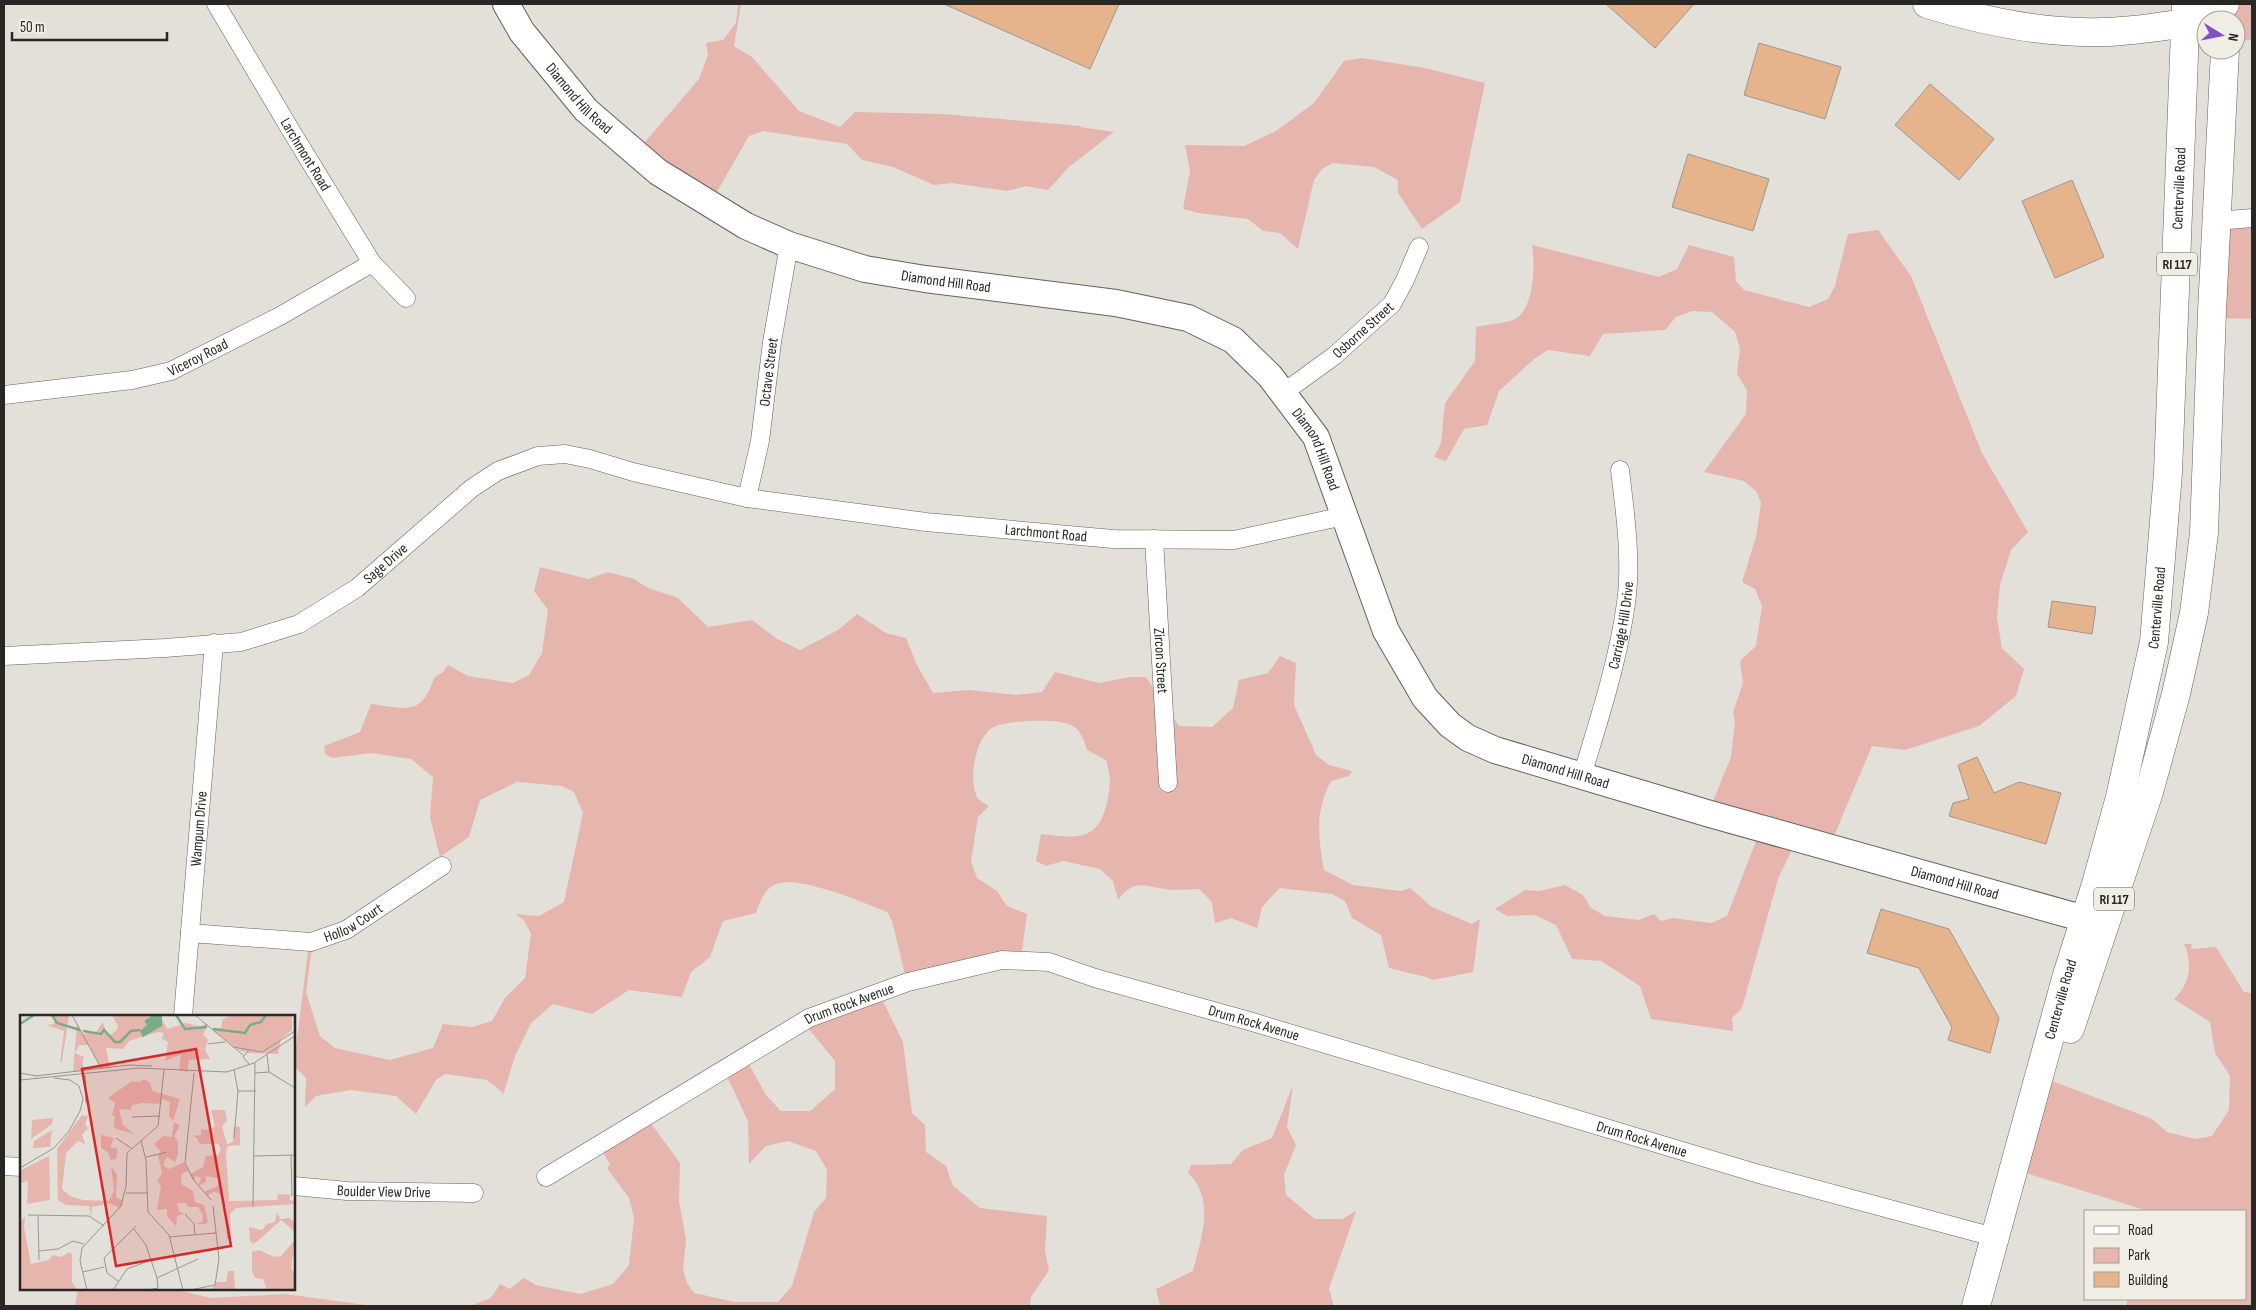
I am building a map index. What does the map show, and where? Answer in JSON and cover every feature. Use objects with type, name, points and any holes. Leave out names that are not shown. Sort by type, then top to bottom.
[{"type":"main road","points":[[1927,4],[1991,21],[2064,32],[2102,32],[2226,4]]},
{"type":"main road","name":"Centerville Road","points":[[2095,921],[2154,642],[2165,504],[2174,332],[2186,13]]},
{"type":"main road","name":"Centerville Road","points":[[1976,1306],[2007,1191],[2095,921],[2149,792],[2176,694],[2194,613],[2204,533],[2225,60]]},
{"type":"main road","points":[[2165,504],[2204,501]]},
{"type":"main road","points":[[2162,539],[2204,533]]},
{"type":"street","name":"Larchmont Road","points":[[216,4],[372,263],[406,298]]},
{"type":"street","name":"Diamond Hill Road","points":[[506,4],[522,32],[586,110],[658,172],[746,226],[789,246],[865,269],[934,281],[1116,303],[1188,318],[1233,340],[1270,376],[1316,437],[1386,631],[1425,698],[1450,724],[1468,738],[1495,750],[1710,814],[2095,921]]},
{"type":"street","points":[[2217,221],[2252,218]]},
{"type":"street","name":"Octave Street","points":[[747,498],[760,441],[772,342],[789,246]]},
{"type":"street","name":"Osborne Street","points":[[1283,393],[1334,356],[1392,304],[1419,247]]},
{"type":"street","name":"Viceroy Road","points":[[4,395],[132,380],[171,371],[280,316],[372,263]]},
{"type":"street","name":"Sage Drive","points":[[4,656],[165,648],[241,642],[298,624],[357,588],[472,488],[498,471],[538,456],[565,454],[590,459],[633,472],[747,498]]},
{"type":"street","name":"Carriage Hill Drive","points":[[1582,776],[1603,704],[1626,601],[1627,553],[1620,470]]},
{"type":"street","name":"Larchmont Road","points":[[747,498],[926,522],[1113,539],[1234,540],[1344,516]]},
{"type":"street","name":"Zircon Street","points":[[1154,540],[1168,783]]},
{"type":"street","name":"Wampum Drive","points":[[183,1015],[214,643]]},
{"type":"street","name":"Hollow Court","points":[[190,933],[311,942],[346,930],[442,866]]},
{"type":"street","name":"Drum Rock Avenue","points":[[546,1176],[809,1018],[908,982],[1002,960],[1012,960],[1049,962],[1095,978],[1759,1174],[1994,1237]]},
{"type":"street","points":[[4,1166],[20,1168]]},
{"type":"street","name":"Boulder View Drive","points":[[295,1186],[347,1191],[474,1193]]},
{"type":"green space","points":[[738,4],[741,4],[734,46],[752,57],[799,111],[840,127],[855,112],[943,114],[1081,126],[1114,132],[1069,167],[1048,190],[1026,186],[1007,191],[952,183],[934,185],[893,167],[862,160],[847,144],[763,131],[749,136],[711,202],[639,149],[699,79],[708,55],[706,43],[723,40],[736,23]]},
{"type":"green space","points":[[2229,4],[2252,4],[2252,40],[2246,40],[2246,10],[2229,10]]},
{"type":"green space","points":[[1362,58],[1425,68],[1485,83],[1460,202],[1422,229],[1398,193],[1398,180],[1374,167],[1333,163],[1322,169],[1314,180],[1298,249],[1280,233],[1263,231],[1248,219],[1198,213],[1183,209],[1190,171],[1185,145],[1244,146],[1276,131],[1314,103],[1344,61]]},
{"type":"green space","points":[[2252,219],[2252,319],[2217,318],[2220,225]]},
{"type":"green space","points":[[1878,230],[1911,276],[1982,453],[2028,532],[2011,550],[2000,585],[1997,618],[2002,648],[2024,669],[2016,696],[1979,726],[1905,750],[1872,746],[1829,848],[1795,843],[1778,879],[1742,1008],[1732,1018],[1733,1031],[1651,1019],[1640,986],[1601,961],[1572,959],[1556,925],[1535,915],[1507,916],[1495,909],[1525,890],[1539,891],[1565,885],[1583,895],[1591,908],[1605,916],[1639,920],[1654,914],[1661,921],[1672,918],[1711,923],[1727,916],[1760,831],[1709,811],[1731,757],[1735,722],[1733,712],[1743,683],[1740,661],[1756,646],[1762,606],[1755,589],[1742,582],[1756,537],[1761,503],[1757,492],[1744,481],[1704,472],[1746,414],[1747,390],[1737,374],[1740,348],[1735,332],[1712,312],[1692,311],[1676,317],[1665,330],[1603,334],[1590,356],[1548,350],[1534,359],[1499,391],[1487,425],[1464,429],[1446,461],[1434,457],[1441,443],[1445,403],[1475,361],[1476,327],[1515,319],[1527,305],[1533,274],[1532,245],[1659,277],[1677,269],[1689,245],[1734,257],[1736,281],[1744,290],[1809,307],[1828,299],[1835,286],[1848,234]]},
{"type":"green space","points":[[540,567],[588,579],[608,572],[634,579],[648,588],[678,598],[708,627],[752,620],[777,639],[800,650],[838,630],[857,614],[886,633],[906,638],[917,665],[933,693],[969,690],[1017,695],[1042,692],[1055,672],[1099,683],[1130,677],[1146,677],[1179,726],[1212,727],[1233,708],[1239,680],[1268,673],[1280,656],[1296,663],[1294,705],[1316,755],[1329,765],[1352,771],[1349,776],[1331,781],[1322,803],[1319,835],[1324,870],[1353,885],[1401,891],[1410,888],[1432,907],[1472,924],[1480,919],[1473,972],[1433,980],[1389,968],[1381,935],[1352,918],[1345,901],[1332,894],[1280,888],[1262,907],[1257,928],[1231,918],[1215,923],[1212,902],[1199,889],[1175,890],[1144,885],[1131,888],[1118,900],[1113,881],[1100,869],[1063,861],[1046,866],[1036,861],[1041,834],[1084,835],[1098,825],[1107,802],[1110,776],[1106,760],[1087,750],[1082,736],[1071,725],[1056,721],[1021,721],[994,727],[982,739],[978,748],[975,758],[974,789],[978,798],[989,806],[978,817],[971,861],[977,878],[997,891],[1007,906],[1027,914],[1021,957],[907,983],[892,921],[887,912],[847,896],[813,886],[784,882],[774,885],[767,890],[760,901],[756,913],[723,921],[710,957],[691,972],[682,997],[629,990],[592,1014],[553,1004],[531,1023],[515,1056],[503,1095],[502,1092],[487,1080],[445,1074],[436,1080],[416,1114],[396,1096],[351,1090],[316,1096],[305,1107],[306,1078],[295,1067],[295,1055],[309,944],[312,947],[306,992],[320,1036],[335,1048],[390,1060],[433,1048],[443,1024],[472,1027],[492,1021],[505,998],[525,978],[531,934],[524,920],[515,914],[539,916],[564,902],[583,813],[574,792],[562,786],[517,782],[480,800],[469,837],[440,857],[430,817],[433,777],[411,759],[371,753],[333,758],[326,755],[324,746],[360,732],[371,704],[403,708],[418,704],[424,699],[434,678],[443,672],[448,665],[468,676],[513,683],[529,675],[542,653],[548,610],[534,591]]},
{"type":"green space","points":[[2184,944],[2192,944],[2191,949],[2216,947],[2244,992],[2252,993],[2252,1306],[2126,1306],[2128,1300],[2246,1300],[2246,1210],[2145,1210],[2016,1170],[2052,1081],[2152,1119],[2167,1132],[2195,1139],[2212,1136],[2229,1110],[2230,1076],[2215,1053],[2210,1022],[2174,999],[2187,980],[2189,966]]},
{"type":"green space","points":[[880,995],[903,1042],[912,1113],[925,1125],[926,1152],[946,1166],[953,1186],[980,1208],[1047,1216],[1045,1251],[1049,1270],[1031,1297],[1030,1306],[470,1306],[491,1298],[500,1284],[510,1289],[524,1278],[536,1285],[580,1294],[613,1284],[629,1265],[634,1218],[629,1198],[607,1168],[610,1165],[598,1143],[647,1118],[680,1163],[679,1201],[686,1240],[683,1270],[687,1283],[694,1293],[735,1302],[778,1302],[792,1286],[814,1212],[826,1198],[827,1170],[816,1151],[788,1141],[766,1146],[749,1164],[748,1121],[724,1070],[745,1057],[766,1095],[781,1111],[810,1111],[835,1089],[835,1061],[803,1022]]},
{"type":"green space","points":[[1293,1085],[1287,1127],[1296,1145],[1284,1175],[1286,1195],[1315,1219],[1342,1219],[1356,1211],[1329,1289],[1334,1306],[1160,1306],[1156,1289],[1193,1271],[1200,1246],[1204,1207],[1197,1183],[1188,1173],[1191,1165],[1231,1164],[1243,1150],[1272,1138]]},
{"type":"green space","points":[[78,1290],[177,1290],[211,1298],[285,1294],[373,1306],[75,1306]]},
{"type":"building","points":[[944,4],[1119,4],[1090,69]]},
{"type":"building","points":[[1606,4],[1694,4],[1655,48]]},
{"type":"building","points":[[1759,43],[1841,67],[1825,119],[1744,95]]},
{"type":"building","points":[[1930,84],[1994,139],[1959,180],[1895,125]]},
{"type":"building","points":[[1688,154],[1769,179],[1753,231],[1672,207]]},
{"type":"building","points":[[2072,180],[2104,257],[2055,278],[2022,201]]},
{"type":"building","points":[[2052,601],[2096,607],[2092,634],[2048,627]]},
{"type":"building","points":[[1977,757],[1994,793],[2019,782],[2061,793],[2046,844],[1949,816],[1953,803],[1969,799],[1958,765]]},
{"type":"building","points":[[1881,909],[1949,929],[1999,1018],[1990,1053],[1948,1040],[1952,1027],[1919,968],[1867,953]]}]
